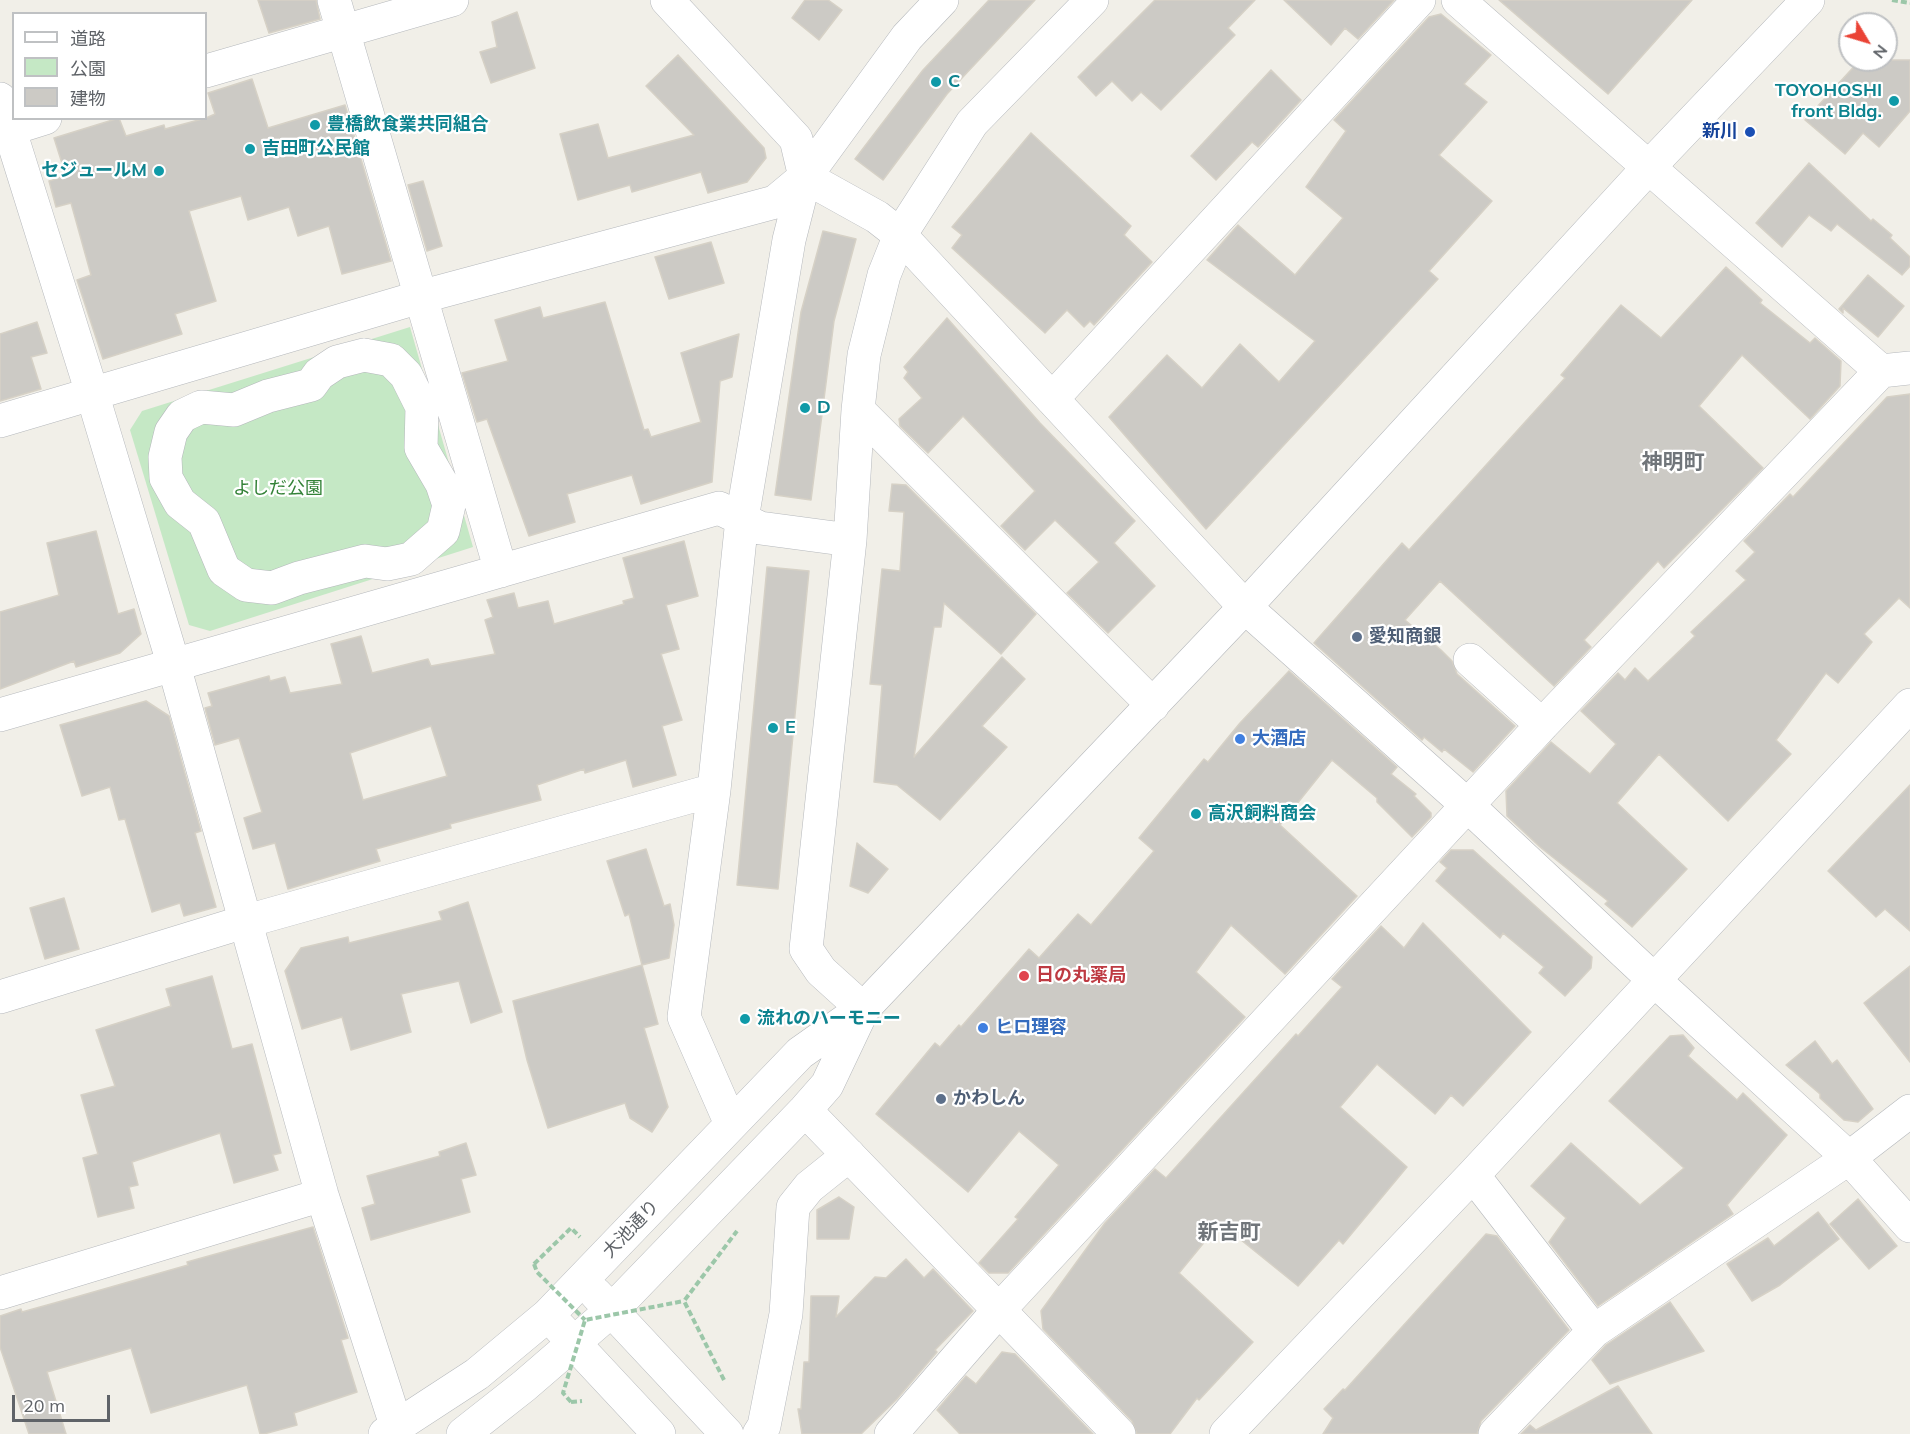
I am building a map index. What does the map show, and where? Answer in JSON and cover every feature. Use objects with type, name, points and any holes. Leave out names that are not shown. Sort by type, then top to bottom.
[{"type":"street","points":[[207,71],[339,15],[452,0]]},
{"type":"street","points":[[667,0],[796,139],[805,177],[787,251],[742,519],[714,790],[684,1017],[731,1124]]},
{"type":"street","points":[[0,421],[420,297],[775,202],[805,177],[907,37],[942,0]]},
{"type":"street","points":[[863,1009],[821,971],[806,949],[850,540],[858,410],[864,355],[884,275],[900,235],[972,123],[1092,0]]},
{"type":"street","points":[[1052,399],[1419,0]]},
{"type":"street","points":[[891,1434],[998,1311],[1466,804],[1895,370],[1648,168],[1458,0]]},
{"type":"street","points":[[463,1434],[590,1324],[805,1110],[827,1086],[863,1009],[1245,607],[1648,168],[1808,0]]},
{"type":"street","points":[[339,15],[501,571]]},
{"type":"street","points":[[5,114],[174,666],[322,1195],[391,1431]]},
{"type":"street","points":[[805,177],[877,217],[900,235],[1245,607],[1466,804],[1849,1158],[1910,1226]]},
{"type":"street","points":[[257,345],[268,396]]},
{"type":"street","points":[[364,355],[391,360],[406,375],[422,407],[421,448],[442,484],[449,505],[442,531],[411,559],[387,564],[365,561],[299,578],[272,588],[246,585],[224,570],[204,522],[180,503],[166,478],[165,457],[171,432],[182,416],[201,407],[234,410],[268,396],[311,385],[319,374],[337,362],[364,355]]},
{"type":"street","points":[[858,410],[1153,705]]},
{"type":"street","points":[[421,448],[460,434]]},
{"type":"street","points":[[126,507],[172,492]]},
{"type":"street","points":[[0,715],[718,508],[760,528],[850,540]]},
{"type":"street","points":[[318,574],[333,620]]},
{"type":"street","points":[[1470,660],[1542,725]]},
{"type":"street","points":[[1226,1434],[1473,1175],[1910,705]]},
{"type":"street","points":[[0,997],[247,921],[714,790]]},
{"type":"street","name":"大池通り","points":[[391,1431],[477,1374],[548,1315],[800,1053],[863,1009]]},
{"type":"street","points":[[805,1110],[1119,1434]]},
{"type":"street","points":[[1495,1434],[1594,1331],[1849,1158],[1910,1112]]},
{"type":"street","points":[[759,1434],[764,1426],[786,1314],[793,1208],[809,1187],[849,1155]]},
{"type":"street","points":[[1473,1175],[1594,1331]]},
{"type":"street","points":[[0,1293],[322,1195]]},
{"type":"street","points":[[582,1280],[590,1324],[659,1434]]},
{"type":"street","points":[[548,1315],[590,1324],[727,1434]]},
{"type":"path","points":[[1892,0],[1910,3]]},
{"type":"path","points":[[580,1238],[571,1228],[534,1264],[537,1272],[590,1324]]},
{"type":"path","points":[[590,1324],[684,1301],[725,1383]]},
{"type":"path","points":[[571,1402],[563,1393],[590,1324]]},
{"type":"green space","name":"よしだ公園","points":[[410,327],[473,547],[210,631],[189,625],[130,430],[142,411]]},
{"type":"building","points":[[258,0],[316,0],[320,19],[269,33]]},
{"type":"building","points":[[805,0],[828,0],[842,10],[819,40],[792,18]]},
{"type":"building","name":"C","points":[[989,0],[1035,0],[947,94],[883,180],[855,159],[923,70]]},
{"type":"building","points":[[1155,0],[1255,0],[1228,28],[1235,35],[1161,110],[1141,92],[1132,101],[1112,81],[1096,96],[1078,77]]},
{"type":"building","points":[[1284,0],[1394,0],[1358,39],[1345,28],[1331,45]]},
{"type":"building","points":[[1499,0],[1692,0],[1608,94]]},
{"type":"building","points":[[517,12],[535,68],[491,83],[480,52],[497,47],[492,22]]},
{"type":"building","points":[[1441,14],[1491,55],[1464,84],[1487,102],[1439,155],[1492,201],[1429,271],[1438,279],[1206,529],[1109,417],[1167,355],[1202,388],[1240,344],[1279,382],[1315,341],[1207,260],[1238,225],[1295,275],[1343,218],[1306,187],[1346,131],[1334,120],[1429,17]]},
{"type":"building","points":[[678,55],[764,148],[766,158],[747,182],[708,193],[701,172],[632,192],[630,185],[578,200],[560,134],[598,124],[608,158],[694,135],[646,86]]},
{"type":"building","points":[[1898,60],[1910,60],[1910,111],[1879,147],[1863,133],[1845,154],[1805,120],[1849,72],[1898,72]]},
{"type":"building","points":[[1271,70],[1301,100],[1258,147],[1252,142],[1216,180],[1191,156]]},
{"type":"building","points":[[252,79],[268,128],[345,105],[391,261],[342,274],[329,226],[298,236],[289,207],[248,220],[241,196],[189,211],[216,301],[175,314],[182,334],[103,359],[77,280],[91,275],[71,203],[56,207],[49,181],[66,176],[54,138],[112,120],[120,120],[126,136],[164,125],[165,129],[207,120],[207,118],[215,114],[208,93]]},
{"type":"building","points":[[1031,133],[1131,226],[1124,235],[1152,262],[1094,325],[1090,321],[1084,327],[1067,310],[1045,333],[952,248],[962,235],[952,227]]},
{"type":"building","points":[[1809,163],[1871,221],[1873,219],[1892,235],[1890,238],[1910,257],[1910,266],[1902,275],[1837,224],[1831,231],[1809,215],[1782,247],[1756,223]]},
{"type":"building","points":[[423,181],[442,246],[427,251],[408,185]]},
{"type":"building","name":"D","points":[[823,231],[856,239],[834,321],[811,500],[775,495],[801,312]]},
{"type":"building","points":[[711,242],[724,283],[669,299],[655,257]]},
{"type":"building","points":[[1726,267],[1762,300],[1760,303],[1810,343],[1815,338],[1841,361],[1840,386],[1810,419],[1742,355],[1699,406],[1763,468],[1664,568],[1658,561],[1584,640],[1591,647],[1554,686],[1440,581],[1405,620],[1441,650],[1452,661],[1457,674],[1515,726],[1473,772],[1444,749],[1442,752],[1424,737],[1422,740],[1314,643],[1402,543],[1409,550],[1565,378],[1561,375],[1621,305],[1661,338]]},
{"type":"building","points":[[1868,275],[1904,306],[1878,337],[1843,308],[1843,313],[1839,309]]},
{"type":"building","points":[[605,302],[644,430],[648,429],[651,437],[701,422],[681,353],[739,334],[732,377],[720,381],[712,482],[641,504],[632,475],[567,494],[575,522],[529,536],[487,419],[477,422],[462,373],[508,361],[495,320],[540,307],[543,318]]},
{"type":"building","points":[[947,318],[1040,423],[1135,521],[1114,543],[1155,586],[1108,633],[1067,593],[1099,562],[1055,520],[1025,550],[1001,526],[1035,491],[963,416],[928,453],[900,426],[899,419],[922,398],[904,378],[908,372],[904,367]]},
{"type":"building","points":[[37,322],[47,353],[31,357],[41,389],[0,401],[0,334]]},
{"type":"building","points":[[1910,394],[1910,608],[1899,598],[1864,634],[1872,642],[1838,683],[1826,673],[1776,740],[1791,754],[1728,821],[1659,754],[1617,803],[1687,869],[1632,927],[1605,904],[1608,901],[1540,847],[1507,816],[1506,791],[1551,742],[1590,774],[1616,744],[1581,711],[1618,673],[1625,680],[1635,668],[1648,681],[1695,636],[1691,632],[1746,580],[1736,571],[1755,552],[1744,541],[1790,494],[1793,497],[1887,397]]},
{"type":"building","points":[[892,484],[906,485],[1036,614],[1001,654],[944,603],[941,627],[934,627],[914,757],[1002,657],[1025,679],[982,726],[1007,747],[940,820],[897,785],[874,782],[882,685],[870,684],[882,569],[900,571],[904,512],[889,511]]},
{"type":"building","points":[[96,531],[118,614],[134,609],[141,634],[120,653],[76,667],[74,661],[0,689],[0,612],[59,595],[47,543]]},
{"type":"building","points":[[684,541],[698,596],[666,605],[679,649],[661,654],[682,720],[662,726],[676,775],[633,787],[626,760],[585,773],[584,769],[537,785],[541,800],[450,824],[451,828],[376,849],[380,861],[288,889],[275,843],[253,849],[244,818],[262,812],[239,738],[215,745],[205,708],[212,706],[208,693],[269,676],[270,681],[285,677],[290,693],[342,684],[331,644],[361,636],[372,673],[428,659],[431,666],[495,654],[485,620],[493,617],[487,600],[514,593],[518,608],[548,601],[554,624],[624,604],[623,601],[634,598],[623,558]],"holes":[[[431,726],[447,776],[363,800],[350,753]]]},
{"type":"building","name":"E","points":[[767,567],[809,571],[778,889],[737,885]]},
{"type":"building","points":[[1289,671],[1397,767],[1391,774],[1416,794],[1414,796],[1431,813],[1431,817],[1412,837],[1377,802],[1377,798],[1332,760],[1280,825],[1357,896],[1285,974],[1231,925],[1196,972],[1245,1017],[1008,1273],[989,1273],[979,1263],[1018,1219],[1015,1217],[1059,1165],[1019,1131],[968,1192],[876,1114],[935,1043],[940,1047],[959,1025],[961,1027],[1029,949],[1039,958],[1078,914],[1091,925],[1154,851],[1139,838],[1204,759],[1208,762],[1240,723]]},
{"type":"building","points":[[146,701],[169,716],[201,831],[195,833],[216,907],[184,916],[180,903],[152,912],[125,819],[119,820],[110,787],[82,796],[60,725]]},
{"type":"building","points":[[1910,785],[1910,931],[1885,909],[1876,917],[1828,871]]},
{"type":"building","points":[[857,843],[888,869],[868,893],[850,886]]},
{"type":"building","points":[[646,849],[664,906],[670,904],[674,925],[669,958],[642,965],[629,914],[625,916],[607,861]]},
{"type":"building","points":[[1451,850],[1473,850],[1592,957],[1591,968],[1565,996],[1539,973],[1544,967],[1503,933],[1500,938],[1436,881],[1447,868],[1440,862]]},
{"type":"building","points":[[64,898],[79,949],[45,959],[30,908]]},
{"type":"building","points":[[468,902],[502,1012],[471,1023],[459,981],[401,994],[411,1032],[351,1050],[342,1017],[302,1029],[285,971],[301,948],[348,937],[349,943],[442,920],[439,912]]},
{"type":"building","points":[[1423,923],[1531,1032],[1463,1106],[1451,1095],[1435,1114],[1377,1064],[1340,1107],[1407,1167],[1343,1244],[1339,1240],[1298,1286],[1220,1223],[1179,1273],[1253,1342],[1199,1400],[1197,1398],[1170,1434],[1137,1434],[1132,1421],[1043,1329],[1041,1311],[1105,1223],[1155,1169],[1166,1178],[1296,1034],[1298,1036],[1342,987],[1332,979],[1381,926],[1404,948]]},
{"type":"building","points":[[642,965],[658,1024],[644,1028],[668,1107],[652,1132],[630,1118],[625,1103],[548,1128],[527,1060],[513,1001]]},
{"type":"building","points":[[1910,966],[1910,1062],[1864,1003]]},
{"type":"building","points":[[212,976],[232,1049],[252,1044],[281,1153],[273,1155],[278,1170],[234,1183],[220,1133],[132,1162],[138,1185],[129,1187],[134,1208],[98,1217],[83,1158],[98,1154],[81,1095],[115,1086],[96,1030],[171,1006],[166,989]]},
{"type":"building","points":[[1683,1035],[1694,1048],[1688,1056],[1737,1100],[1743,1093],[1787,1135],[1727,1205],[1733,1214],[1598,1306],[1549,1242],[1566,1218],[1531,1186],[1571,1143],[1640,1205],[1684,1168],[1609,1101],[1670,1036]]},
{"type":"building","points":[[1815,1041],[1832,1064],[1837,1060],[1873,1109],[1858,1122],[1844,1120],[1820,1098],[1820,1094],[1786,1065]]},
{"type":"building","points":[[466,1143],[476,1175],[461,1179],[470,1212],[371,1240],[362,1208],[375,1204],[367,1176],[440,1156],[439,1152]]},
{"type":"building","points":[[839,1197],[854,1207],[849,1239],[817,1239],[817,1210]]},
{"type":"building","points":[[1858,1199],[1897,1246],[1869,1269],[1830,1224]]},
{"type":"building","points":[[1818,1212],[1839,1239],[1780,1285],[1752,1301],[1727,1264],[1768,1238],[1774,1246]]},
{"type":"building","points":[[313,1227],[348,1338],[341,1340],[357,1392],[294,1413],[297,1425],[264,1434],[260,1434],[247,1385],[151,1413],[131,1348],[47,1372],[66,1434],[29,1434],[0,1347],[0,1316],[76,1297],[188,1265],[187,1262]]},
{"type":"building","points":[[1486,1234],[1497,1236],[1569,1330],[1481,1421],[1477,1434],[1323,1434],[1333,1418],[1324,1409],[1343,1389],[1345,1390]]},
{"type":"building","points":[[906,1259],[924,1278],[933,1269],[973,1311],[935,1350],[937,1352],[897,1399],[861,1434],[802,1434],[798,1409],[801,1409],[804,1362],[809,1362],[811,1296],[839,1296],[836,1317],[875,1277],[886,1278]]},
{"type":"building","points":[[1670,1302],[1704,1351],[1610,1384],[1592,1360],[1606,1345]]},
{"type":"building","points":[[1002,1352],[1015,1354],[1093,1434],[960,1434],[937,1410],[966,1376],[976,1384]]},
{"type":"building","points":[[1618,1386],[1652,1434],[1521,1434],[1530,1425],[1536,1430]]},
{"type":"place","name":"C","points":[[936,82]]},
{"type":"place","name":"TOYOHOSHI front Bldg.","points":[[1894,101]]},
{"type":"place","name":"豊橋飲食業共同組合","points":[[315,125]]},
{"type":"place","name":"新川","points":[[1750,132]]},
{"type":"place","name":"吉田町公民館","points":[[250,149]]},
{"type":"place","name":"セジュールM","points":[[159,171]]},
{"type":"place","name":"D","points":[[805,408]]},
{"type":"place","name":"愛知商銀","points":[[1357,637]]},
{"type":"place","name":"E","points":[[773,728]]},
{"type":"place","name":"大酒店","points":[[1240,739]]},
{"type":"place","name":"高沢飼料商会","points":[[1196,814]]},
{"type":"place","name":"日の丸薬局","points":[[1024,976]]},
{"type":"place","name":"流れのハーモニー","points":[[745,1019]]},
{"type":"place","name":"ヒロ理容","points":[[983,1028]]},
{"type":"place","name":"かわしん","points":[[941,1099]]},
{"type":"district","name":"神明町","points":[[1673,463]]},
{"type":"district","name":"新吉町","points":[[1229,1233]]}]
